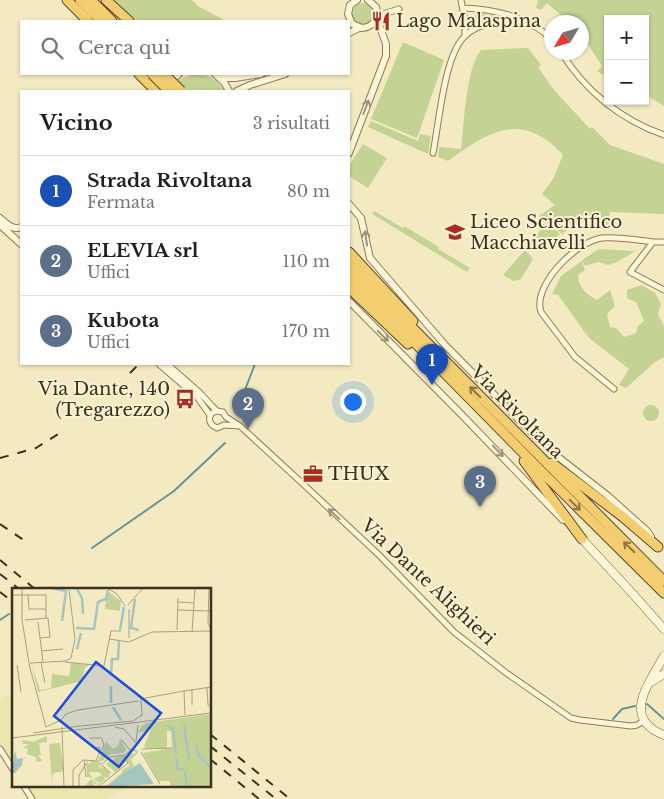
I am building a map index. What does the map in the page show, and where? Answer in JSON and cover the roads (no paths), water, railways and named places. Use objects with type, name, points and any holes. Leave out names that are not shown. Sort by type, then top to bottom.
[{"type":"highway","points":[[67,0],[87,20]]},
{"type":"highway","points":[[80,0],[100,20]]},
{"type":"highway","points":[[92,0],[111,20]]},
{"type":"highway","points":[[106,0],[128,20]]},
{"type":"highway","points":[[140,75],[155,90]]},
{"type":"highway","points":[[153,75],[168,90]]},
{"type":"highway","points":[[165,75],[180,90]]},
{"type":"highway","points":[[350,253],[432,342],[449,366]]},
{"type":"highway","name":"Via Rivoltana","points":[[350,265],[664,581]]},
{"type":"highway","name":"Via Rivoltana","points":[[350,277],[664,593]]},
{"type":"highway","points":[[350,289],[406,343],[430,359]]},
{"type":"highway","points":[[450,379],[482,417],[529,467],[582,540]]},
{"type":"highway","points":[[492,409],[524,435],[553,464],[623,517],[661,550]]},
{"type":"main road","points":[[582,540],[632,592],[664,629]]},
{"type":"main road","points":[[664,656],[643,694],[640,706],[645,720],[653,730],[664,735]]},
{"type":"main road","points":[[649,683],[664,674]]},
{"type":"street","points":[[347,18],[350,5],[357,0]]},
{"type":"street","points":[[350,150],[386,56],[386,44],[377,10],[368,0]]},
{"type":"street","points":[[461,0],[464,8],[465,36]]},
{"type":"street","points":[[464,8],[504,14],[534,26],[544,34]]},
{"type":"street","points":[[350,32],[359,28],[369,27],[377,10]]},
{"type":"street","points":[[350,22],[359,28]]},
{"type":"street","points":[[433,153],[450,62],[454,50],[465,36],[474,30],[493,24],[514,23],[534,26]]},
{"type":"street","points":[[567,60],[581,79],[617,112],[642,126],[663,134]]},
{"type":"street","points":[[166,90],[170,82],[178,75]]},
{"type":"street","points":[[217,76],[235,78],[254,75]]},
{"type":"street","points":[[240,90],[283,75]]},
{"type":"street","points":[[217,76],[228,90]]},
{"type":"street","points":[[350,205],[361,218],[370,258],[445,345],[536,437],[553,453],[608,496],[646,531],[661,550]]},
{"type":"street","points":[[0,218],[13,228],[20,227]]},
{"type":"street","points":[[0,225],[20,243]]},
{"type":"street","points":[[20,229],[18,236],[20,241]]},
{"type":"street","points":[[614,389],[575,357],[542,312],[540,307],[541,299],[550,276],[557,267],[589,242],[603,238],[664,242]]},
{"type":"street","points":[[653,242],[630,272],[664,290]]},
{"type":"street","points":[[350,302],[486,439],[582,540]]},
{"type":"street","points":[[159,365],[197,397],[210,415],[209,421],[214,427],[219,428],[224,425],[240,426]]},
{"type":"street","points":[[168,365],[217,411],[223,412],[226,417],[224,425]]},
{"type":"street","points":[[210,415],[217,411]]},
{"type":"street","name":"Via Dante Alighieri","points":[[226,417],[240,426],[379,555],[454,632],[505,672],[572,718],[631,726],[645,720]]},
{"type":"street","points":[[0,749],[12,768]]},
{"type":"street","points":[[24,786],[32,799]]},
{"type":"waterway","points":[[236,413],[255,365]]},
{"type":"waterway","points":[[92,548],[174,491],[225,443]]},
{"type":"waterway","points":[[0,620],[9,614]]},
{"type":"waterway","points":[[647,704],[664,719]]},
{"type":"waterway","points":[[613,719],[622,709],[635,706]]},
{"type":"railway","points":[[130,373],[138,365]]},
{"type":"railway","points":[[0,458],[36,448],[60,433]]},
{"type":"railway","points":[[0,524],[28,543]]},
{"type":"railway","points":[[0,560],[34,588]]},
{"type":"railway","points":[[0,574],[18,588]]},
{"type":"railway","points":[[0,592],[12,601]]},
{"type":"railway","points":[[211,735],[290,799]]},
{"type":"railway","points":[[211,747],[276,799]]},
{"type":"railway","points":[[211,760],[259,799]]},
{"type":"place","name":"Lago Malaspina","points":[[381,21]]},
{"type":"place","name":"Liceo Scientifico Macchiavelli","points":[[455,232]]},
{"type":"place","name":"Strada Rivoltana","points":[[432,385]]},
{"type":"place","name":"Via Dante, 140 (Tregarezzo)","points":[[185,399]]},
{"type":"place","name":"ELEVIA srl","points":[[248,429]]},
{"type":"place","name":"THUX","points":[[313,474]]},
{"type":"place","name":"Kubota","points":[[480,507]]}]
